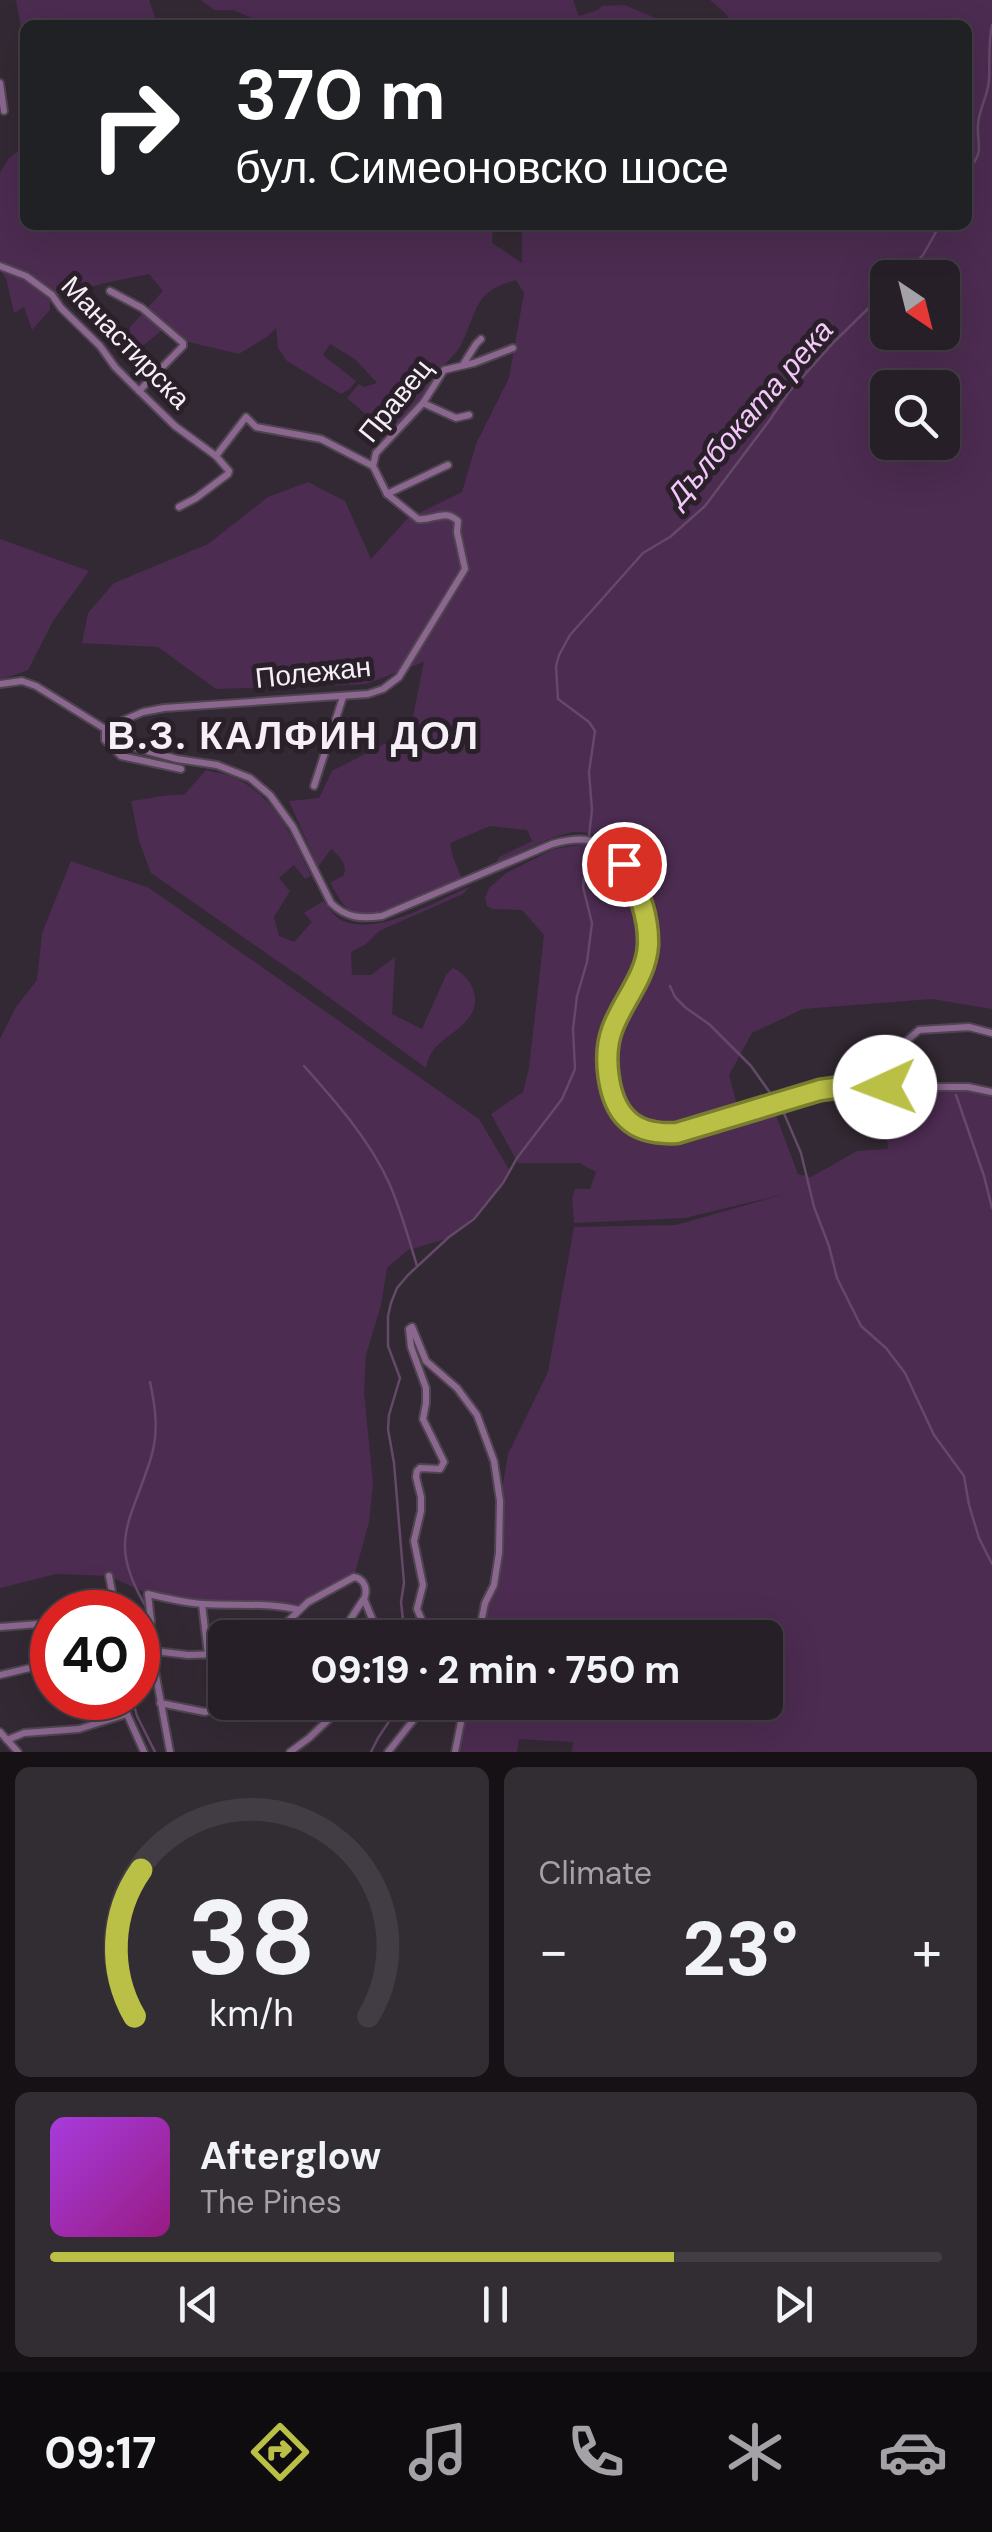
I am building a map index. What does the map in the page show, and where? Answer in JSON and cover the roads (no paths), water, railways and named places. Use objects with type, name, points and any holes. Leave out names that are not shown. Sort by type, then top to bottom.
[{"type":"street","points":[[0,82],[4,110]]},
{"type":"street","name":"Манастирска","points":[[0,266],[26,276],[52,295],[139,391],[179,429],[216,456]]},
{"type":"street","points":[[110,292],[142,308],[184,346],[139,391]]},
{"type":"street","points":[[464,364],[481,339]]},
{"type":"street","name":"Правец","points":[[373,466],[376,453],[424,403],[444,370],[512,348]]},
{"type":"street","points":[[424,403],[456,418],[469,414]]},
{"type":"street","points":[[179,506],[228,474],[216,456],[246,417],[256,427],[321,439],[373,466],[386,494],[448,465]]},
{"type":"street","name":"Полежан","points":[[106,728],[143,712],[164,708],[368,694],[384,689],[399,677],[464,570],[458,521],[451,514],[418,519],[386,494]]},
{"type":"street","points":[[0,684],[31,684],[136,748],[216,765],[250,778],[279,805],[331,903],[353,917],[382,916],[573,838],[597,842],[610,850],[636,885],[646,925],[646,960],[611,1032],[608,1050],[614,1096],[622,1114],[640,1128],[660,1134],[677,1133],[782,1100],[849,1086],[968,1087],[992,1092]]},
{"type":"street","points":[[314,786],[343,696]]},
{"type":"street","points":[[106,728],[105,740],[120,756],[181,769]]},
{"type":"street","points":[[872,1087],[872,1074],[880,1064],[919,1030],[968,1027],[992,1033]]},
{"type":"street","points":[[422,1620],[417,1609],[424,1585],[414,1541],[421,1511],[416,1478],[420,1468],[440,1468],[444,1462],[423,1419],[426,1388],[411,1347],[412,1327],[426,1361],[458,1388],[478,1414],[494,1461],[500,1500],[498,1553],[494,1585],[482,1620]]},
{"type":"street","points":[[109,1576],[112,1590]]},
{"type":"street","points":[[289,1620],[308,1602],[354,1576],[365,1587],[364,1599],[373,1620]]},
{"type":"street","points":[[160,1596],[202,1604],[281,1605],[299,1610]]},
{"type":"street","points":[[350,1620],[364,1599]]},
{"type":"street","points":[[160,1653],[208,1655],[202,1604]]},
{"type":"street","points":[[0,1626],[30,1624]]},
{"type":"street","points":[[0,1675],[30,1667]]},
{"type":"street","points":[[170,1752],[160,1702],[208,1711]]},
{"type":"street","points":[[7,1740],[24,1733],[79,1730],[110,1720]]},
{"type":"street","points":[[131,1720],[144,1752]]},
{"type":"street","points":[[290,1752],[328,1720]]},
{"type":"street","points":[[388,1752],[413,1720]]},
{"type":"street","points":[[455,1752],[461,1720]]},
{"type":"street","points":[[0,1732],[18,1752]]},
{"type":"waterway","points":[[972,165],[978,153],[978,120],[988,86],[992,25]]},
{"type":"waterway","name":"Дълбоката река","points":[[918,260],[937,230]]},
{"type":"waterway","name":"Дълбоката река","points":[[403,1620],[404,1583],[388,1429],[400,1378],[388,1346],[391,1303],[408,1275],[474,1219],[503,1183],[562,1099],[575,1069],[573,1029],[592,923],[583,887],[592,810],[589,772],[595,731],[558,699],[559,655],[570,635],[643,553],[670,537],[705,506],[789,392],[870,307]]},
{"type":"waterway","points":[[670,986],[686,1008],[709,1024],[751,1066],[783,1111],[801,1153],[837,1278],[861,1326],[886,1348],[905,1373],[934,1435],[964,1476],[979,1538],[992,1564]]},
{"type":"waterway","points":[[304,1066],[373,1152],[398,1205],[417,1266]]},
{"type":"waterway","points":[[956,1095],[992,1208]]},
{"type":"waterway","points":[[137,1590],[128,1568],[126,1535],[155,1441],[150,1382]]},
{"type":"waterway","points":[[139,1720],[155,1752]]},
{"type":"waterway","name":"Дълбоката река","points":[[371,1752],[390,1720]]},
{"type":"district","name":"В.З. КАЛФИН ДОЛ","points":[[294,736]]}]
